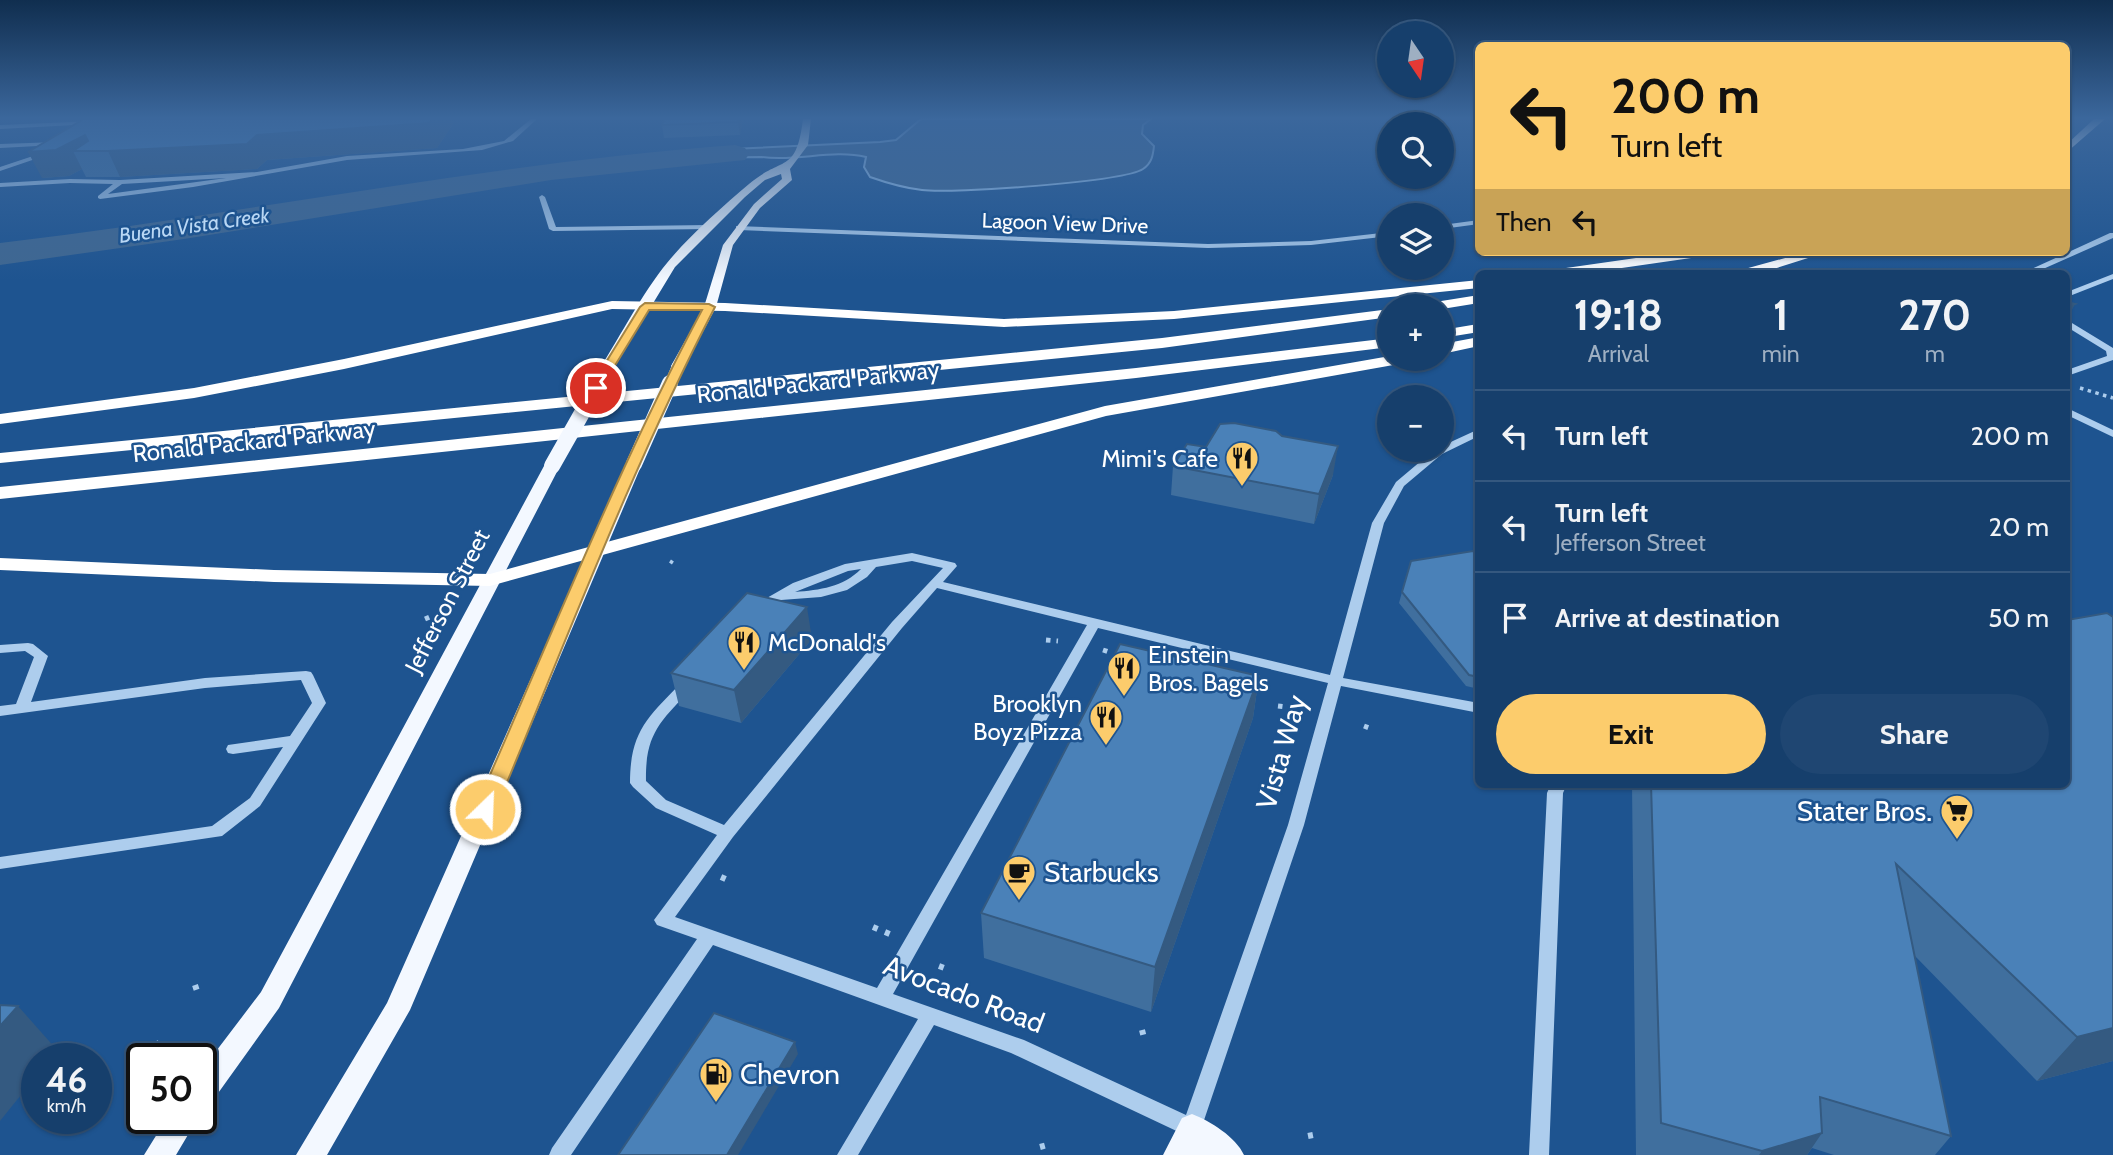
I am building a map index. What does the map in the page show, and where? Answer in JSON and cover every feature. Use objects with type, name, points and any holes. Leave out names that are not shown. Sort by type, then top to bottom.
[{"type":"highway","points":[[1580,270],[1677,256]]},
{"type":"highway","points":[[1632,270],[1695,256]]},
{"type":"highway","points":[[1757,270],[1807,256]]},
{"type":"highway","points":[[0,419],[194,393],[344,364],[612,305],[709,307],[1004,323],[1174,315],[1475,284]]},
{"type":"highway","points":[[1454,303],[1475,300]]},
{"type":"highway","name":"Ronald Packard Parkway","points":[[0,458],[1161,343],[1377,315]]},
{"type":"highway","points":[[1454,332],[1475,329]]},
{"type":"highway","points":[[1454,346],[1475,342]]},
{"type":"highway","name":"Ronald Packard Parkway","points":[[0,493],[1123,375],[1377,344]]},
{"type":"highway","points":[[0,564],[274,576],[490,580],[1105,411],[1377,363]]},
{"type":"main road","name":"Jefferson Street","points":[[217,1072],[270,1000],[421,718],[490,580],[607,368],[671,265],[762,178],[775,173]]},
{"type":"main road","name":"Jefferson Street","points":[[311,1155],[397,1010],[634,464],[678,366],[709,307],[728,245],[738,228],[757,206],[787,180],[786,173]]},
{"type":"main road","points":[[159,1155],[173,1134]]},
{"type":"main road","name":"Vista Way","points":[[1178,1155],[1195,1142]]},
{"type":"main road","name":"Avocado Road","points":[[1195,1142],[1229,1155]]},
{"type":"street","points":[[69,181],[82,173]]},
{"type":"street","points":[[120,182],[100,197],[136,194],[263,173]]},
{"type":"street","points":[[0,185],[69,181],[120,182],[257,174]]},
{"type":"street","points":[[1454,225],[1475,223]]},
{"type":"street","name":"Lagoon View Drive","points":[[738,228],[1208,246],[1311,243],[1377,235]]},
{"type":"street","points":[[2070,255],[2113,238]]},
{"type":"street","points":[[2034,270],[2067,256]]},
{"type":"street","points":[[2070,294],[2113,276]]},
{"type":"street","points":[[2070,325],[2110,350],[2112,356],[2070,372]]},
{"type":"street","points":[[2070,413],[2113,435]]},
{"type":"street","name":"Vista Way","points":[[1195,1142],[1296,825],[1378,523],[1400,484],[1438,452],[1475,434]]},
{"type":"street","points":[[701,670],[644,731],[636,757],[638,783],[661,804],[727,833],[951,566],[912,557],[845,568],[797,586],[757,609],[748,619]]},
{"type":"street","points":[[934,584],[1336,681],[1475,707]]},
{"type":"street","points":[[0,649],[28,647],[41,656],[22,708]]},
{"type":"street","points":[[0,710],[205,683],[306,675],[319,703],[255,802],[216,832],[0,863]]},
{"type":"street","points":[[233,749],[295,740]]},
{"type":"street","points":[[1539,1155],[1557,788]]},
{"type":"street","name":"Avocado Road","points":[[727,833],[663,920],[1017,1046],[1195,1142]]},
{"type":"street","points":[[847,1155],[930,1015]]},
{"type":"lane","points":[[542,197],[553,229],[708,227]]},
{"type":"lane","points":[[881,998],[1094,624]]},
{"type":"lane","points":[[559,1155],[709,936]]},
{"type":"path","points":[[2077,387],[2113,398]]},
{"type":"path","points":[[425,619],[432,616]]},
{"type":"path","points":[[1046,640],[1063,642]]},
{"type":"path","points":[[1102,650],[1112,653]]},
{"type":"path","points":[[1278,706],[1286,707]]},
{"type":"path","points":[[1364,726],[1372,729]]},
{"type":"path","points":[[873,927],[893,935]]},
{"type":"path","points":[[159,1043],[162,1038]]},
{"type":"path","points":[[1308,1136],[1318,1134]]},
{"type":"path","points":[[1040,1147],[1051,1144]]},
{"type":"water","points":[[868,173],[1132,173],[1036,186],[939,191],[909,188],[870,177]]},
{"type":"building","points":[[1234,423],[1276,431],[1282,436],[1338,446],[1319,494],[1173,466],[1187,444],[1206,447],[1220,424]]},
{"type":"building","points":[[1473,551],[1475,553],[1475,676],[1469,675],[1402,592],[1411,561]]},
{"type":"building","points":[[747,593],[807,607],[734,690],[671,673]]},
{"type":"building","points":[[2107,613],[2113,617],[2113,1028],[2077,1037],[1896,864],[1951,1136],[1820,1097],[1822,1133],[1762,1151],[1661,1123],[1651,788],[2070,788],[2070,619]]},
{"type":"building","points":[[1120,644],[1259,676],[1155,967],[981,913]]},
{"type":"building","points":[[0,1005],[18,1006],[0,1026]]},
{"type":"building","name":"Chevron","points":[[714,1013],[795,1042],[727,1155],[618,1155]]},
{"type":"waterway","name":"Buena Vista Creek","points":[[0,254],[92,243],[538,173]]},
{"type":"place","name":"Mimi's Cafe","points":[[1242,488]]},
{"type":"place","name":"McDonald's","points":[[744,672]]},
{"type":"place","name":"Einstein Bros. Bagels","points":[[1124,698]]},
{"type":"place","name":"Brooklyn Boyz Pizza","points":[[1106,747]]},
{"type":"place","name":"Stater Bros.","points":[[1957,841]]},
{"type":"place","name":"Starbucks","points":[[1019,902]]},
{"type":"place","name":"Chevron","points":[[716,1104]]},
{"type":"route","points":[[485,809],[634,464],[678,366],[709,307],[645,307],[596,388]]}]
